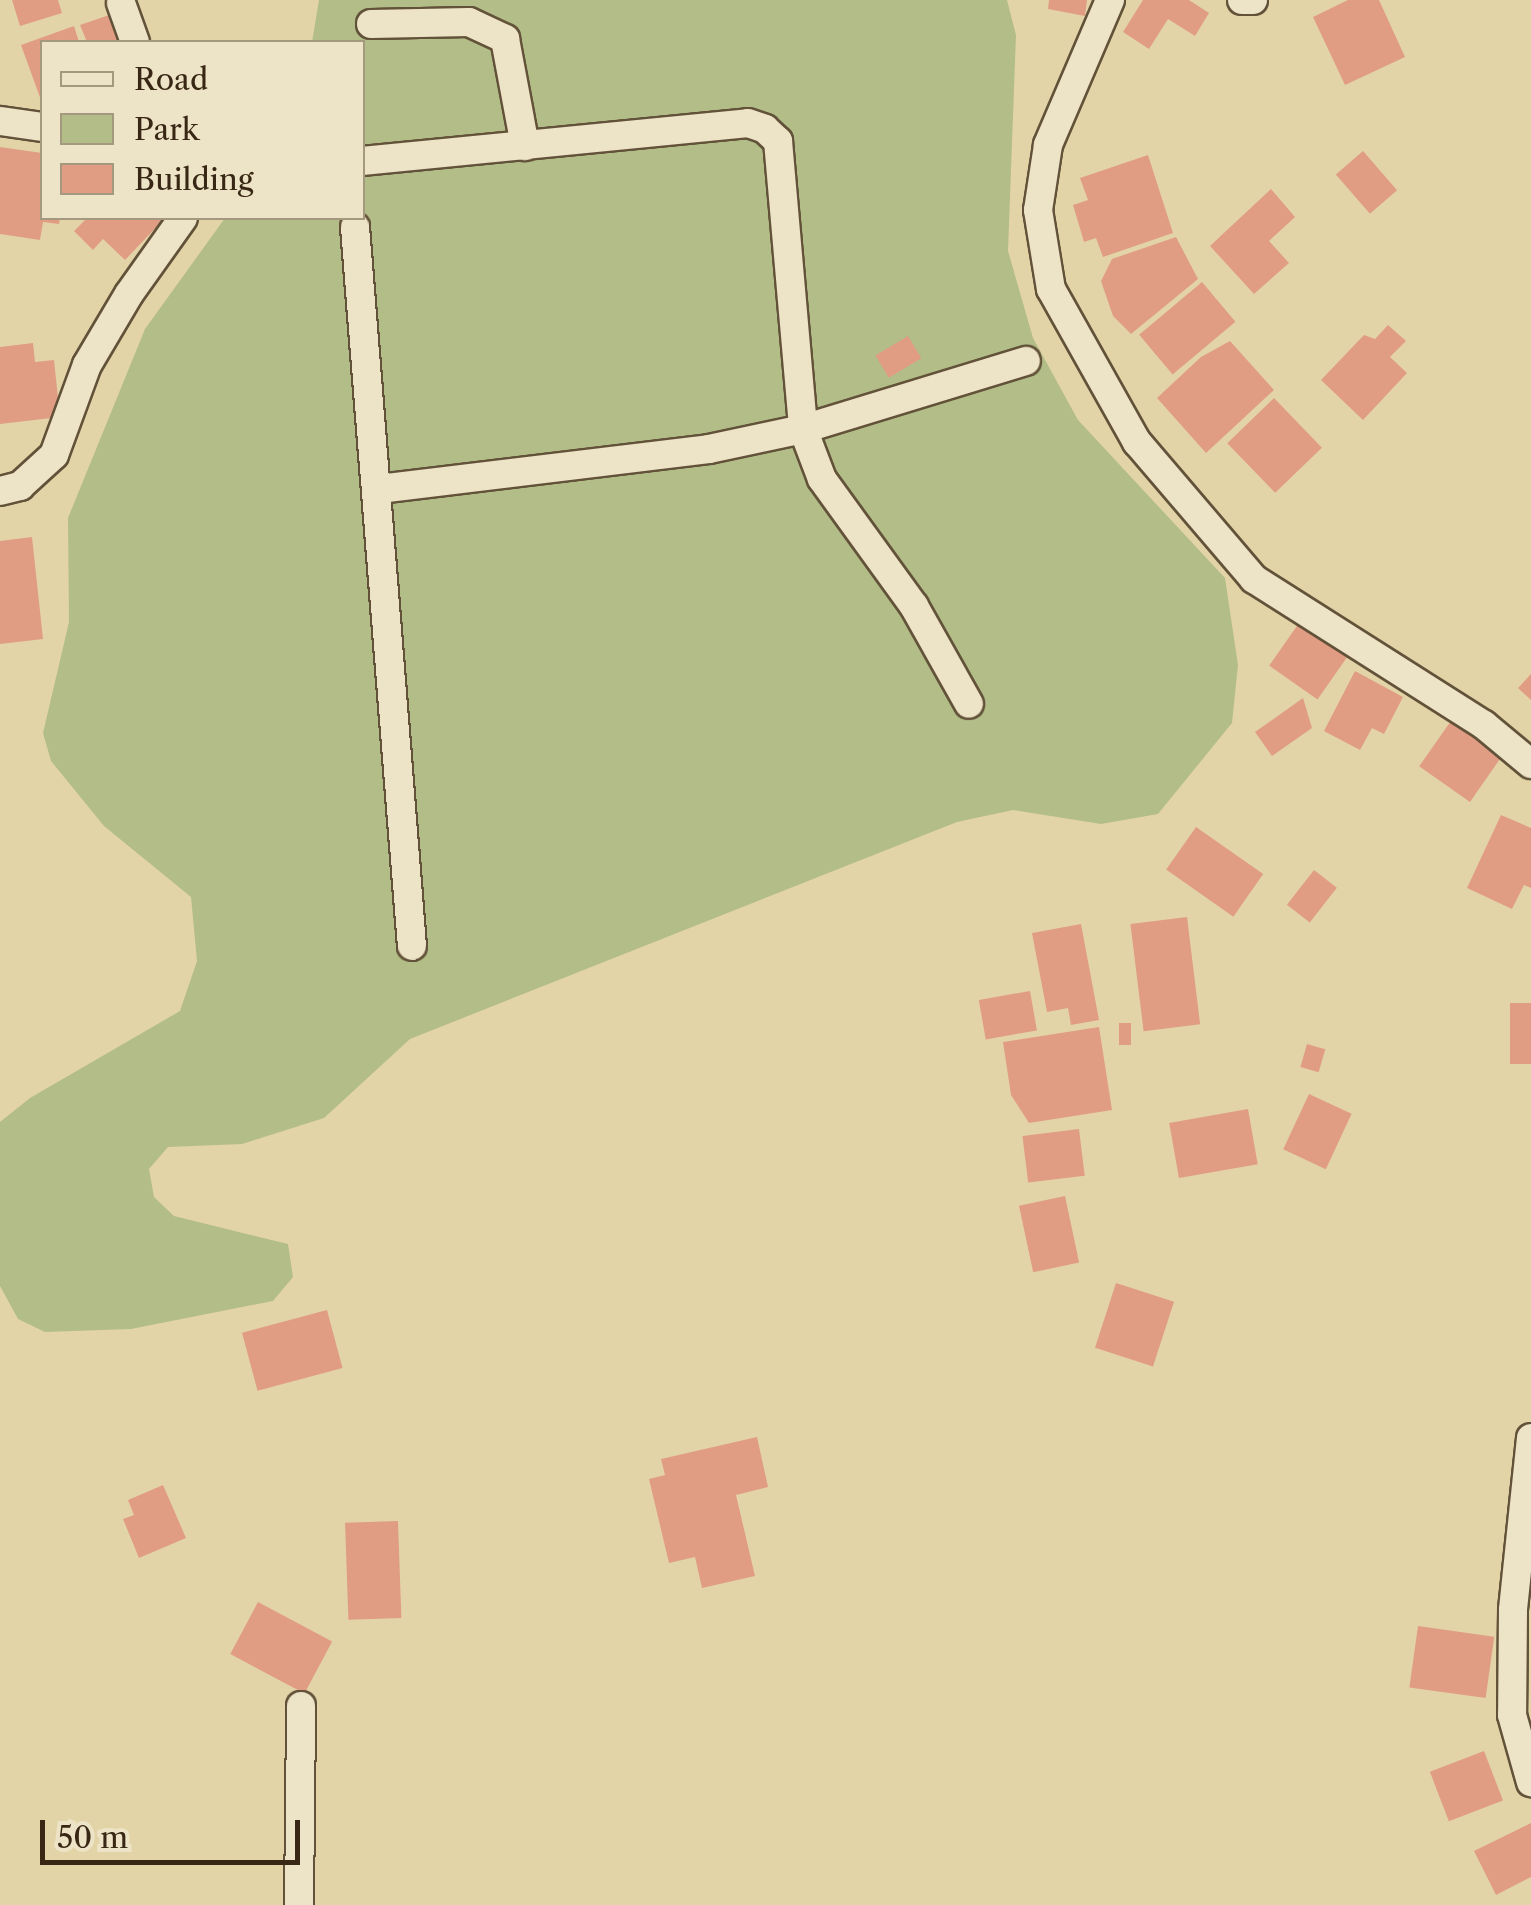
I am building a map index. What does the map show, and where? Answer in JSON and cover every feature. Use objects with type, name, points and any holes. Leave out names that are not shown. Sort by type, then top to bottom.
[{"type":"street","points":[[1110,0],[1048,145],[1038,210],[1051,289],[1137,442],[1254,579],[1484,725],[1531,764]]},
{"type":"street","points":[[1242,0],[1254,0]]},
{"type":"street","points":[[121,3],[134,40]]},
{"type":"street","points":[[370,24],[469,22],[505,39],[526,146]]},
{"type":"street","points":[[0,121],[40,127]]},
{"type":"street","points":[[365,161],[748,123],[765,129],[778,140],[803,429],[822,479],[914,606],[969,704]]},
{"type":"street","points":[[0,490],[20,486],[54,456],[88,365],[129,294],[182,220]]},
{"type":"street","points":[[354,227],[379,489],[412,946]]},
{"type":"street","points":[[379,489],[709,448],[803,429],[1026,362]]},
{"type":"street","points":[[1531,1438],[1513,1610],[1512,1715],[1531,1782]]},
{"type":"street","points":[[298,1905],[301,1706]]},
{"type":"green space","points":[[319,0],[1007,0],[1016,35],[1008,251],[1033,338],[1078,420],[1225,578],[1238,665],[1232,723],[1158,814],[1101,824],[1013,810],[957,822],[410,1039],[324,1118],[242,1144],[168,1147],[149,1169],[154,1197],[174,1216],[288,1244],[293,1277],[273,1301],[131,1329],[45,1332],[18,1319],[0,1286],[0,1122],[30,1098],[180,1011],[197,961],[191,897],[104,826],[51,761],[43,733],[69,622],[68,518],[145,329],[224,220],[365,220],[365,40],[312,40]]},
{"type":"building","points":[[12,0],[58,0],[62,13],[20,26]]},
{"type":"building","points":[[1049,0],[1087,0],[1085,16],[1048,9]]},
{"type":"building","points":[[1143,0],[1189,0],[1209,13],[1195,36],[1168,19],[1149,49],[1123,32]]},
{"type":"building","points":[[1348,0],[1379,0],[1405,57],[1345,85],[1313,17]]},
{"type":"building","points":[[115,13],[124,40],[86,40],[80,25]]},
{"type":"building","points":[[74,26],[78,40],[40,40],[40,97],[21,45]]},
{"type":"building","points":[[0,147],[40,153],[40,220],[60,220],[59,224],[43,222],[40,240],[0,234]]},
{"type":"building","points":[[1363,151],[1397,190],[1370,214],[1336,175]]},
{"type":"building","points":[[1148,155],[1173,233],[1103,257],[1096,238],[1084,242],[1073,205],[1088,200],[1080,178]]},
{"type":"building","points":[[1271,189],[1295,217],[1269,241],[1289,263],[1254,294],[1210,246]]},
{"type":"building","points":[[85,220],[163,220],[125,260],[103,239],[93,250],[74,231]]},
{"type":"building","points":[[1176,237],[1198,279],[1131,334],[1113,316],[1101,281],[1112,259]]},
{"type":"building","points":[[1202,282],[1235,322],[1173,375],[1139,335]]},
{"type":"building","points":[[1388,325],[1406,341],[1390,357],[1407,373],[1363,420],[1321,380],[1364,335],[1375,339]]},
{"type":"building","points":[[908,336],[921,358],[889,378],[875,356]]},
{"type":"building","points":[[1230,341],[1274,390],[1206,453],[1157,398],[1201,357]]},
{"type":"building","points":[[33,343],[35,362],[54,360],[60,417],[0,424],[0,347]]},
{"type":"building","points":[[1274,398],[1322,448],[1275,493],[1227,443]]},
{"type":"building","points":[[32,537],[43,639],[0,644],[0,541]]},
{"type":"building","points":[[1299,623],[1347,657],[1318,699],[1269,666]]},
{"type":"building","points":[[1355,671],[1403,697],[1384,734],[1372,728],[1360,750],[1324,731]]},
{"type":"building","points":[[1531,674],[1531,700],[1518,688]]},
{"type":"building","points":[[1303,698],[1312,728],[1272,756],[1255,732]]},
{"type":"building","points":[[1453,718],[1504,754],[1470,802],[1419,766]]},
{"type":"building","points":[[1501,815],[1531,828],[1531,888],[1524,885],[1512,909],[1467,888]]},
{"type":"building","points":[[1196,827],[1263,874],[1233,917],[1166,870]]},
{"type":"building","points":[[1314,870],[1337,888],[1310,923],[1287,905]]},
{"type":"building","points":[[1187,917],[1200,1024],[1144,1031],[1130,924]]},
{"type":"building","points":[[1081,924],[1099,1020],[1071,1025],[1068,1008],[1047,1012],[1032,933]]},
{"type":"building","points":[[1030,991],[1037,1030],[986,1039],[979,1000]]},
{"type":"building","points":[[1510,1003],[1531,1003],[1531,1064],[1510,1064]]},
{"type":"building","points":[[1119,1023],[1131,1023],[1131,1045],[1119,1045]]},
{"type":"building","points":[[1099,1027],[1112,1110],[1029,1123],[1011,1095],[1003,1042]]},
{"type":"building","points":[[1307,1044],[1325,1049],[1319,1072],[1300,1067]]},
{"type":"building","points":[[1309,1094],[1352,1114],[1326,1169],[1283,1149]]},
{"type":"building","points":[[1248,1109],[1258,1164],[1179,1178],[1169,1123]]},
{"type":"building","points":[[1079,1129],[1085,1176],[1028,1183],[1022,1136]]},
{"type":"building","points":[[1065,1196],[1079,1263],[1033,1272],[1019,1206]]},
{"type":"building","points":[[1116,1283],[1174,1302],[1153,1367],[1095,1348]]},
{"type":"building","points":[[327,1310],[343,1368],[258,1391],[242,1333]]},
{"type":"building","points":[[757,1437],[768,1487],[736,1495],[755,1576],[702,1588],[695,1557],[669,1563],[649,1479],[665,1475],[661,1459]]},
{"type":"building","points":[[163,1485],[186,1538],[139,1558],[123,1519],[134,1515],[128,1500]]},
{"type":"building","points":[[398,1521],[401,1618],[348,1620],[345,1523]]},
{"type":"building","points":[[258,1602],[332,1641],[304,1694],[230,1654]]},
{"type":"building","points":[[1418,1626],[1494,1637],[1486,1698],[1409,1687]]},
{"type":"building","points":[[1484,1751],[1503,1800],[1449,1821],[1430,1772]]},
{"type":"building","points":[[1531,1823],[1531,1877],[1496,1895],[1474,1851]]}]
